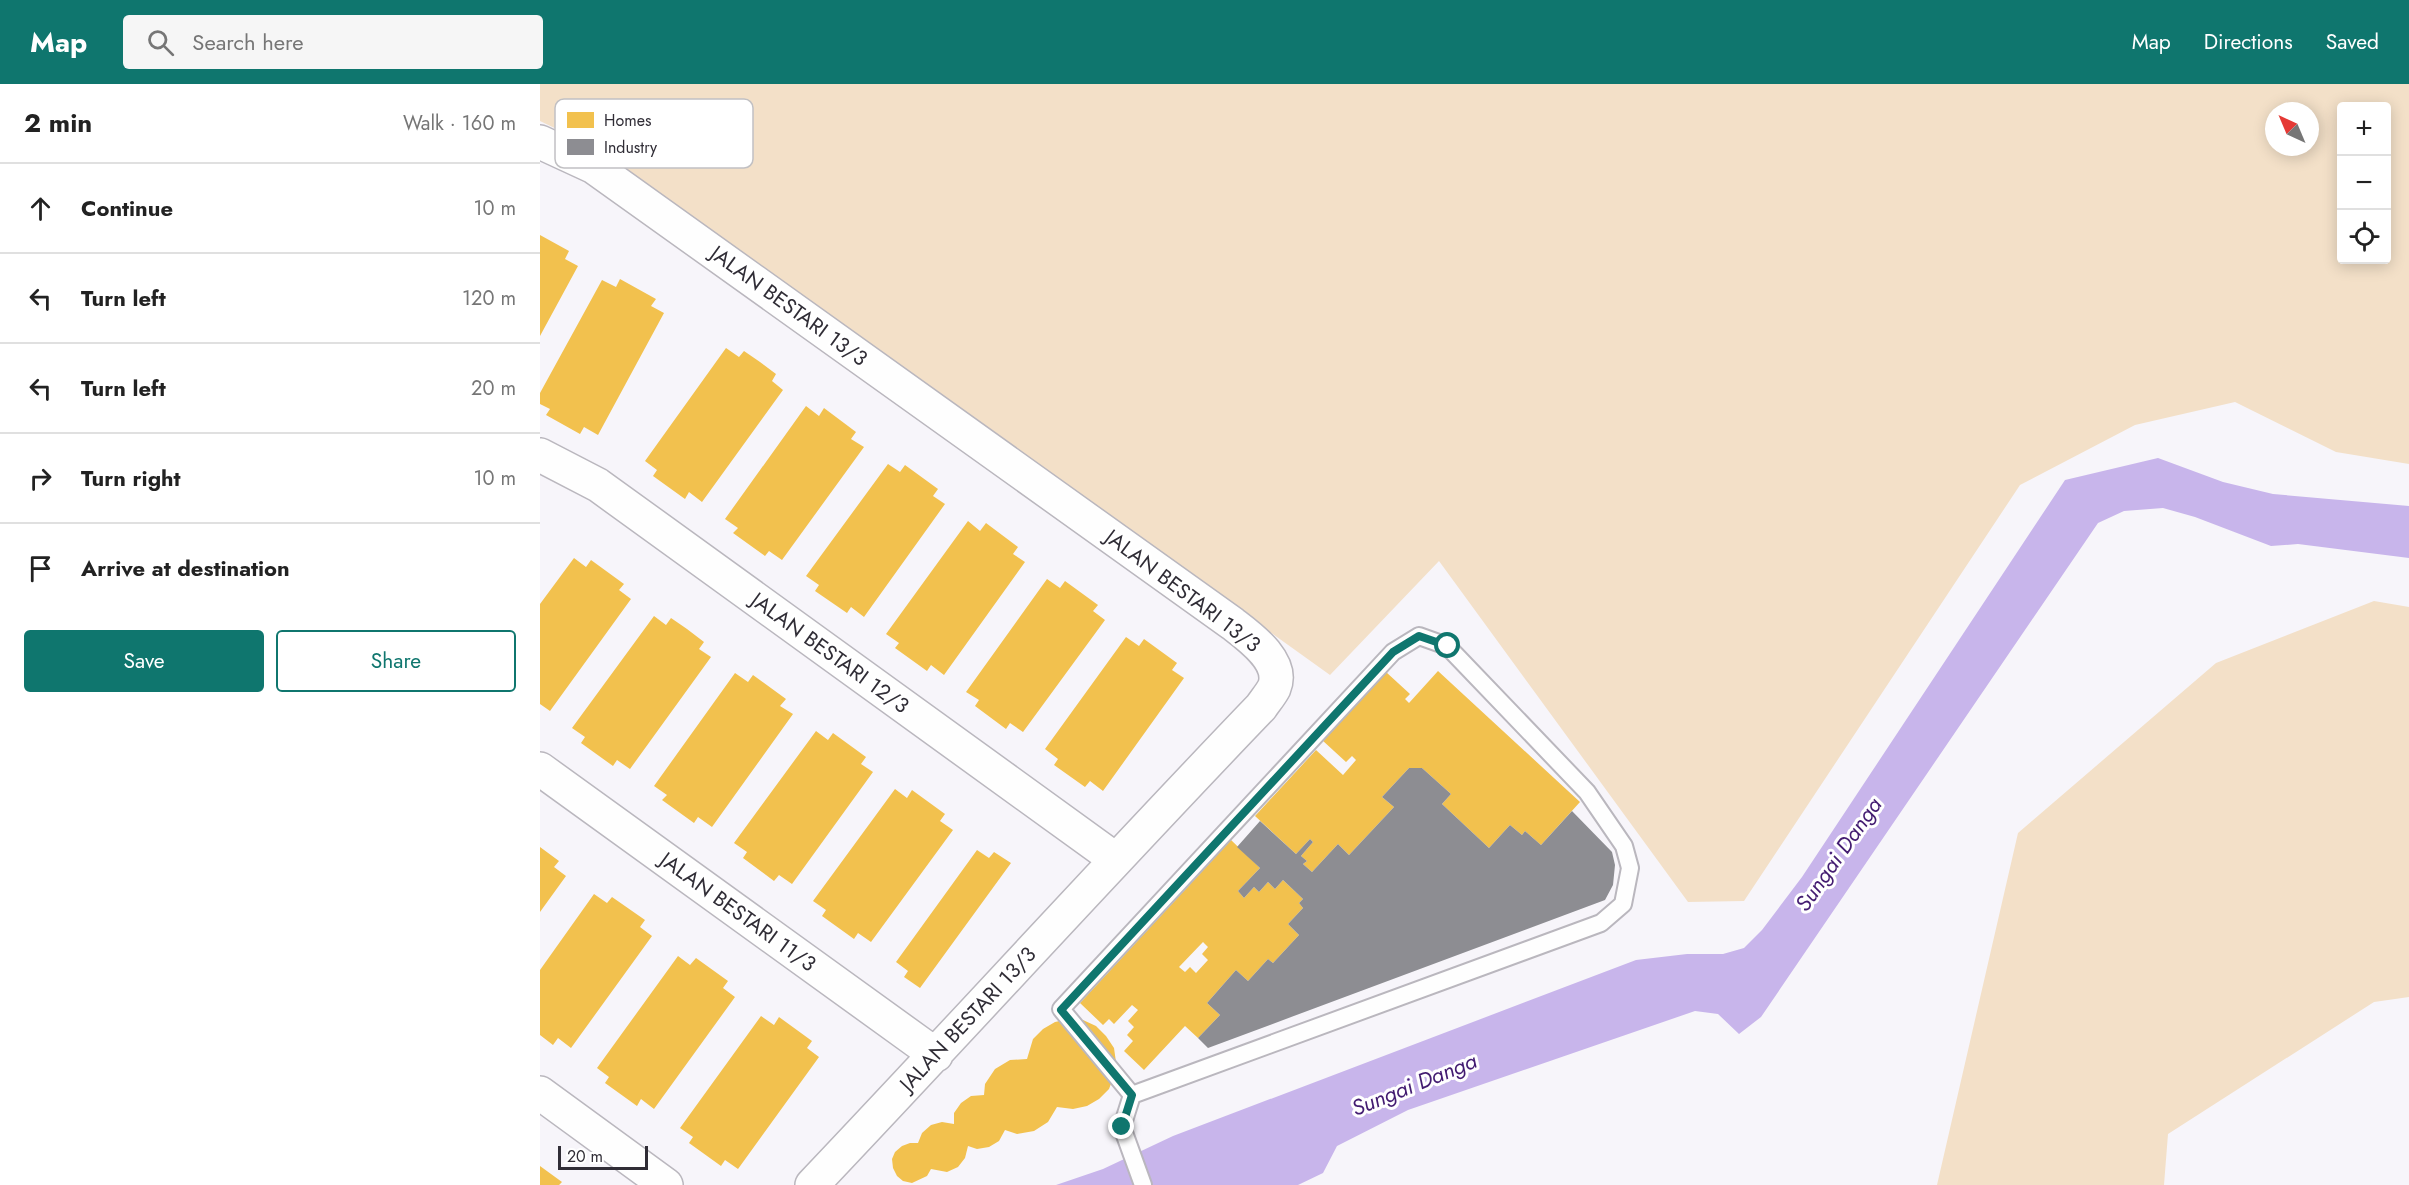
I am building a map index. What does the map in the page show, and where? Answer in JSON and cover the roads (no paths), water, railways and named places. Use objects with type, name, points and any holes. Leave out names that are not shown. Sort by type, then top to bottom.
[{"type":"street","name":"JALAN BESTARI 13/3","points":[[540,142],[555,149]]},
{"type":"street","name":"JALAN BESTARI 13/3","points":[[595,168],[1233,624],[1257,642],[1274,663],[1276,686],[1261,708],[1115,859],[936,1055],[812,1185]]},
{"type":"street","name":"JALAN BESTARI 12/3","points":[[540,455],[598,485],[1115,859]]},
{"type":"street","name":"JALAN BESTARI 11/3","points":[[540,769],[936,1055]]},
{"type":"street","points":[[540,1094],[666,1185]]},
{"type":"lane","points":[[1419,636],[1448,646],[1587,792],[1624,846],[1630,868],[1623,904],[1601,923],[1132,1095],[1061,1010],[1393,652],[1419,636]]},
{"type":"lane","points":[[1132,1095],[1122,1127],[1143,1185]]},
{"type":"water","name":"Sungai Danga","points":[[2158,458],[2223,482],[2273,494],[2409,506],[2409,558],[2298,544],[2271,546],[2195,517],[2163,508],[2124,511],[2098,523],[1761,1017],[1739,1034],[1718,1014],[1695,1011],[1408,1110],[1337,1146],[1323,1173],[1298,1185],[1056,1185],[1103,1169],[1173,1136],[1636,960],[1687,954],[1723,954],[1744,948],[1762,930],[1802,877],[2065,480]]}]
